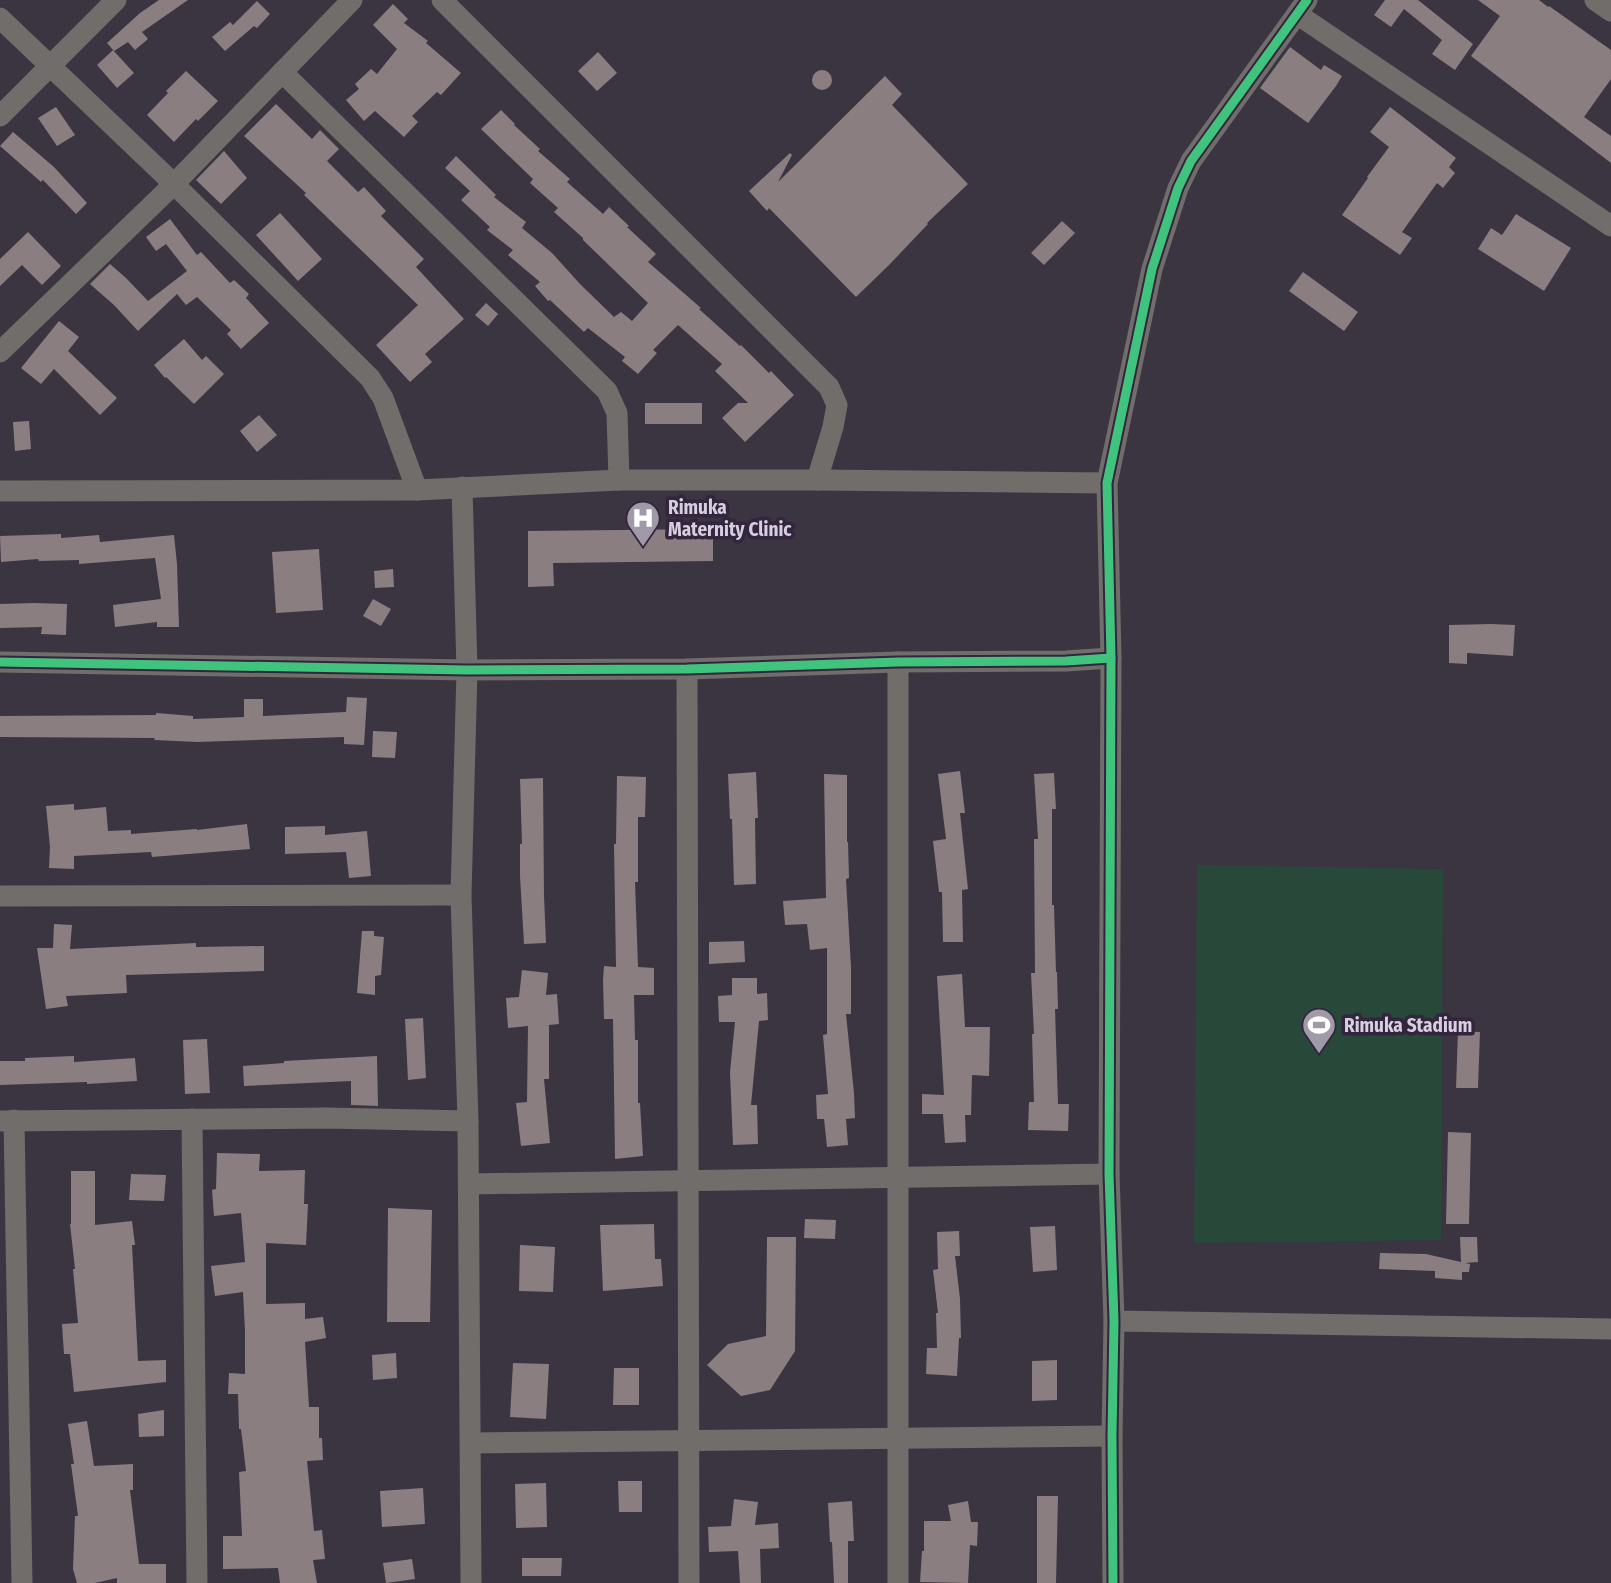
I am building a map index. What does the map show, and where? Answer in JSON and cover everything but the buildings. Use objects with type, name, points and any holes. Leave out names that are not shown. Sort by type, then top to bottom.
[{"type":"street","points":[[0,116],[116,0]]},
{"type":"street","points":[[0,352],[174,184],[352,0]]},
{"type":"street","points":[[442,0],[829,387],[836,405],[833,427],[817,480]]},
{"type":"street","points":[[1595,0],[1611,11]]},
{"type":"street","points":[[1113,1583],[1114,1321],[1108,1174],[1111,658],[1107,483],[1152,269],[1178,188],[1191,160],[1302,7],[1611,226]]},
{"type":"street","points":[[0,18],[174,184],[370,379],[383,398],[417,490]]},
{"type":"street","points":[[282,72],[607,391],[617,412],[619,480]]},
{"type":"street","points":[[0,491],[417,490],[619,480],[1107,483]]},
{"type":"street","points":[[462,487],[467,670],[461,895],[469,1184],[471,1583]]},
{"type":"street","points":[[0,662],[467,670],[687,669],[1111,658]]},
{"type":"street","points":[[898,662],[898,1583]]},
{"type":"street","points":[[687,669],[689,1583]]},
{"type":"street","points":[[0,896],[461,895]]},
{"type":"street","points":[[22,1583],[7,1121],[327,1118],[468,1121]]},
{"type":"street","points":[[192,1119],[197,1583]]},
{"type":"street","points":[[469,1184],[1108,1174]]},
{"type":"street","points":[[1114,1321],[1611,1329]]},
{"type":"street","points":[[471,1443],[1112,1436]]},
{"type":"green space","name":"Rimuka Stadium","points":[[1197,865],[1443,869],[1441,1240],[1194,1243]]},
{"type":"cycle path","points":[[1113,1583],[1114,1321],[1109,1174],[1111,658],[1107,483],[1152,269],[1178,188],[1191,161],[1307,0]]},
{"type":"cycle path","points":[[0,662],[467,670],[687,669],[1111,658]]},
{"type":"place","name":"Rimuka Maternity Clinic","points":[[643,548]]},
{"type":"place","name":"Rimuka Stadium","points":[[1319,1055]]}]
